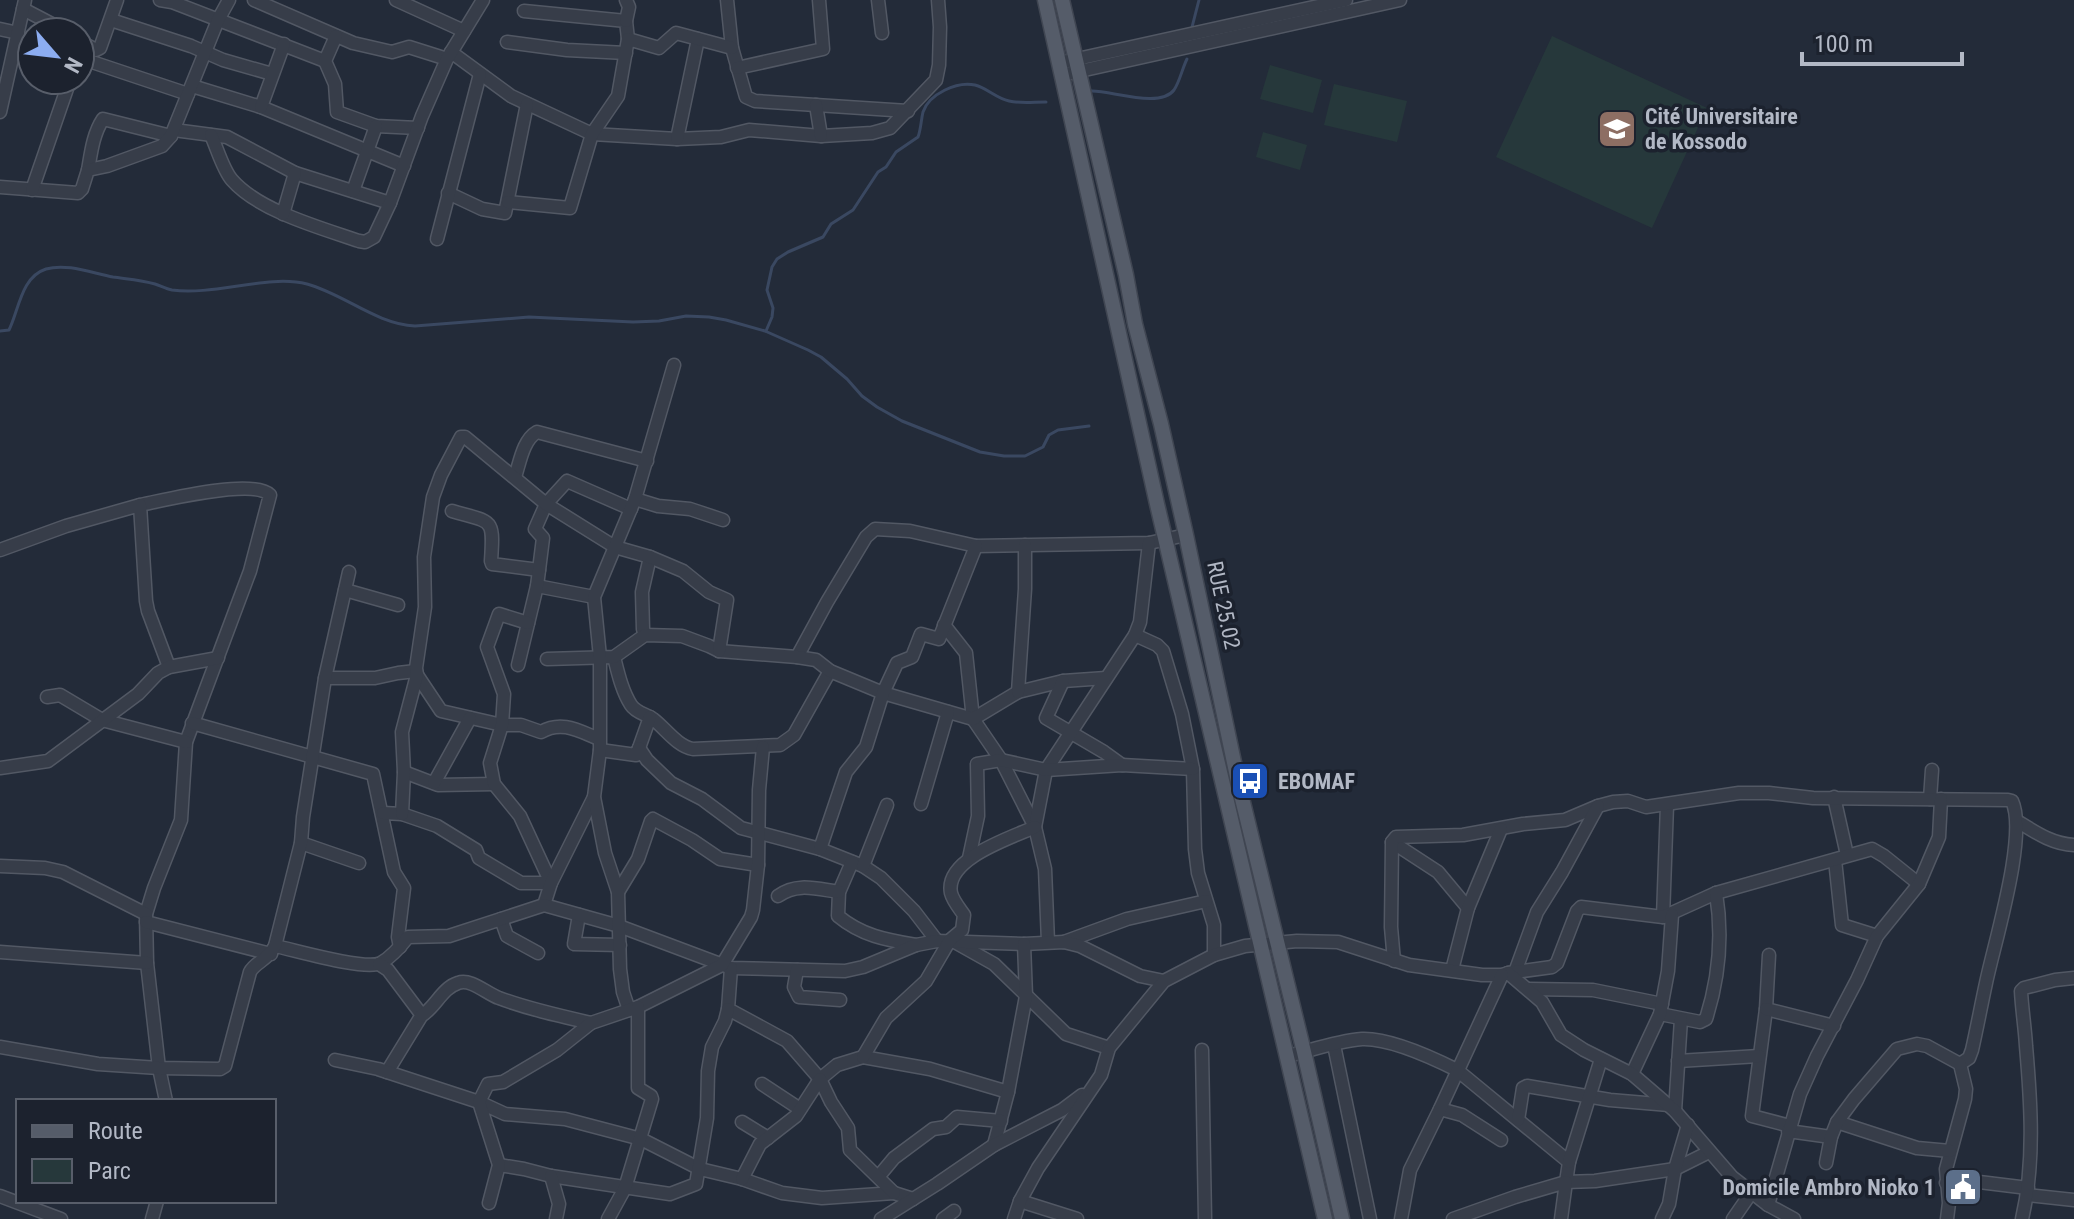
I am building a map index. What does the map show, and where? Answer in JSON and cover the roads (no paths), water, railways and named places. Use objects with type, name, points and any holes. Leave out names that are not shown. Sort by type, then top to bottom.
[{"type":"main road","points":[[1045,0],[1165,539],[1325,1219]]},
{"type":"main road","name":"RUE 25.02","points":[[1062,0],[1186,535],[1239,786],[1342,1219]]},
{"type":"street","points":[[96,50],[100,48],[117,0]]},
{"type":"street","points":[[88,170],[162,146],[172,133],[229,0]]},
{"type":"street","points":[[254,0],[353,43],[392,52],[409,47],[449,56],[511,96],[592,134],[677,139],[721,137],[749,130],[821,136],[885,130],[908,111],[937,76],[938,0]]},
{"type":"street","points":[[285,14],[291,0]]},
{"type":"street","points":[[396,0],[464,31]]},
{"type":"street","points":[[211,135],[232,180],[253,196],[283,214],[365,242],[374,237],[390,203],[449,56],[483,0]]},
{"type":"street","points":[[508,202],[570,208],[592,134],[618,96],[628,39],[626,21],[629,7],[626,0]]},
{"type":"street","points":[[727,0],[732,48],[749,99],[908,111]]},
{"type":"street","points":[[737,68],[823,49],[819,0]]},
{"type":"street","points":[[878,0],[882,33]]},
{"type":"street","points":[[1060,69],[1346,0]]},
{"type":"street","points":[[1078,64],[1400,0]]},
{"type":"street","points":[[169,1],[325,61],[335,84],[337,112],[376,126],[418,128]]},
{"type":"street","points":[[24,4],[42,16]]},
{"type":"street","points":[[524,11],[626,21]]},
{"type":"street","points":[[111,20],[272,74]]},
{"type":"street","points":[[628,39],[659,48],[675,34],[732,48]]},
{"type":"street","points":[[325,61],[336,36]]},
{"type":"street","points":[[0,112],[4,75],[16,39]]},
{"type":"street","points":[[677,139],[698,39]]},
{"type":"street","points":[[507,42],[567,50],[626,53]]},
{"type":"street","points":[[261,107],[284,44]]},
{"type":"street","points":[[96,63],[261,107],[404,166]]},
{"type":"street","points":[[437,239],[480,74]]},
{"type":"street","points":[[32,190],[64,96]]},
{"type":"street","points":[[448,193],[482,209],[504,213],[527,104]]},
{"type":"street","points":[[816,105],[821,136]]},
{"type":"street","points":[[0,187],[78,193],[103,119],[172,133],[234,140],[295,173],[390,203]]},
{"type":"street","points":[[353,191],[376,126]]},
{"type":"street","points":[[283,214],[295,173]]},
{"type":"street","points":[[608,1219],[625,1188],[652,1099],[638,1088],[634,1009],[623,992],[618,892],[605,853],[594,797],[599,745],[600,657],[594,597],[633,504],[674,365]]},
{"type":"street","points":[[515,477],[526,444],[537,432],[647,461]]},
{"type":"street","points":[[402,814],[402,732],[417,673],[425,607],[424,557],[433,497],[461,437],[465,437],[546,504],[615,547],[683,571],[709,592],[727,600],[719,651]]},
{"type":"street","points":[[518,665],[537,586],[543,538],[535,529],[546,504],[567,481],[633,504],[690,509],[723,520]]},
{"type":"street","points":[[0,550],[66,526],[140,505],[231,488],[265,490],[270,495],[250,571],[186,742],[181,820],[154,888],[146,918],[147,963],[166,1099]]},
{"type":"street","points":[[140,505],[146,601],[169,667]]},
{"type":"street","points":[[452,511],[489,524],[493,533],[492,564],[539,570]]},
{"type":"street","points":[[797,657],[871,531],[879,528],[910,531],[976,546],[1149,543],[1186,535]]},
{"type":"street","points":[[1035,827],[1046,770],[1135,635],[1140,622],[1149,543]]},
{"type":"street","points":[[1018,692],[1025,545]]},
{"type":"street","points":[[820,849],[846,772],[866,747],[883,693],[897,663],[912,657],[921,634],[939,639],[976,546]]},
{"type":"street","points":[[645,635],[642,592],[650,557]]},
{"type":"street","points":[[0,1047],[98,1064],[220,1069],[225,1066],[250,972],[273,950],[301,843],[325,678],[349,572]]},
{"type":"street","points":[[537,586],[594,597]]},
{"type":"street","points":[[345,590],[398,605]]},
{"type":"street","points":[[528,623],[499,614],[487,647],[504,694],[502,725],[490,763],[494,784],[520,816],[551,883]]},
{"type":"street","points":[[944,625],[966,653],[973,719],[1001,760],[1035,827],[1045,869],[1048,942]]},
{"type":"street","points":[[547,659],[614,657],[645,635],[682,636],[719,651],[816,660],[830,671],[883,693],[973,719],[1018,692],[1063,681],[1106,678]]},
{"type":"street","points":[[1135,635],[1163,651],[1182,714],[1193,769],[1198,873],[1215,931],[1214,955]]},
{"type":"street","points":[[614,657],[620,680],[635,710],[650,717],[689,749],[780,745],[794,735],[830,671]]},
{"type":"street","points":[[0,768],[48,761],[169,667],[218,658]]},
{"type":"street","points":[[325,678],[375,678],[417,673]]},
{"type":"street","points":[[417,673],[441,711],[502,725],[521,725],[541,732],[551,726],[567,727],[599,745],[636,755],[650,717]]},
{"type":"street","points":[[1063,681],[1046,717],[1122,765]]},
{"type":"street","points":[[47,697],[60,695],[102,720],[186,742]]},
{"type":"street","points":[[1182,714],[1206,710]]},
{"type":"street","points":[[921,804],[948,712]]},
{"type":"street","points":[[434,783],[470,718]]},
{"type":"street","points":[[192,723],[373,774],[394,872],[404,888],[398,937],[400,947]]},
{"type":"street","points":[[499,1165],[670,1194],[696,1184],[707,1118],[712,1047],[728,1009],[726,967],[753,914],[763,747]]},
{"type":"street","points":[[639,748],[671,783],[702,799],[741,828],[820,849],[858,864],[881,878],[943,940],[994,964],[1066,1034],[1109,1048]]},
{"type":"street","points":[[969,858],[978,816],[977,764],[1001,760],[1046,770],[1122,765],[1193,769]]},
{"type":"street","points":[[1768,1205],[1807,1077],[1877,936],[1919,884],[1939,837],[1932,770]]},
{"type":"street","points":[[404,772],[434,783],[494,784]]},
{"type":"street","points":[[1394,961],[1392,842],[1399,836],[1463,835],[1565,820],[1598,806],[1626,801],[1646,807],[1739,793],[1781,793],[1813,798],[2008,800],[2014,804],[2017,821],[2008,889],[1972,1050],[1969,1058],[1960,1064]]},
{"type":"street","points":[[544,905],[551,883],[594,797]]},
{"type":"street","points":[[1834,797],[1841,857],[1842,925],[1877,936]]},
{"type":"street","points":[[887,805],[858,864],[839,892],[837,912],[840,919],[861,932],[916,945]]},
{"type":"street","points":[[1632,1074],[1661,1009],[1668,971],[1667,805]]},
{"type":"street","points":[[1401,1219],[1410,1170],[1457,1070],[1537,912],[1598,806]]},
{"type":"street","points":[[383,813],[402,814],[437,826],[476,850],[479,858],[521,883],[551,883]]},
{"type":"street","points":[[618,892],[638,859],[653,819],[720,859],[758,865]]},
{"type":"street","points":[[2017,821],[2049,840],[2074,845]]},
{"type":"street","points":[[863,1057],[886,1018],[926,981],[943,940],[962,930],[964,915],[951,894],[951,882],[958,868],[969,858],[1035,827]]},
{"type":"street","points":[[1452,970],[1468,908],[1501,829]]},
{"type":"street","points":[[1392,842],[1438,872],[1468,908]]},
{"type":"street","points":[[301,843],[359,863]]},
{"type":"street","points":[[1014,1219],[1038,1168],[1101,1075],[1109,1048],[1164,981],[1214,955],[1245,946],[1297,941],[1345,943],[1409,965],[1508,973],[1552,967],[1557,963],[1581,907],[1667,916],[1716,893],[1872,849],[1919,884]]},
{"type":"street","points":[[0,866],[63,872],[146,918],[273,950],[363,966],[379,964],[408,937],[449,936],[544,905],[619,926],[726,967],[845,971],[916,945],[943,940],[1024,944],[1064,942],[1080,946],[1140,976],[1164,981]]},
{"type":"street","points":[[778,896],[787,889],[804,887],[839,892]]},
{"type":"street","points":[[1529,989],[1593,990],[1661,1009],[1681,1019],[1705,1021],[1720,941],[1716,893]]},
{"type":"street","points":[[1064,942],[1127,919],[1206,901]]},
{"type":"street","points":[[579,915],[574,944],[620,945]]},
{"type":"street","points":[[501,919],[507,936],[538,953]]},
{"type":"street","points":[[994,1145],[1008,1092],[1026,996],[1024,944]]},
{"type":"street","points":[[0,952],[147,963]]},
{"type":"street","points":[[1769,955],[1766,1009],[1752,1116],[1789,1129],[1831,1137]]},
{"type":"street","points":[[379,964],[388,970],[421,1016]]},
{"type":"street","points":[[489,1203],[499,1165],[479,1102],[488,1084],[503,1082],[557,1050],[591,1023],[634,1009],[726,967]]},
{"type":"street","points":[[797,970],[794,987],[799,997],[840,1000]]},
{"type":"street","points":[[1508,973],[1542,1002],[1561,1035],[1632,1074],[1672,1108],[1732,1177],[1786,1218]]},
{"type":"street","points":[[2022,1219],[2031,1153],[2021,991],[2055,980],[2074,978]]},
{"type":"street","points":[[387,1072],[421,1016],[458,983],[466,982],[499,998],[533,1009],[591,1023]]},
{"type":"street","points":[[728,1009],[787,1041],[820,1079],[848,1128],[850,1150],[894,1193]]},
{"type":"street","points":[[1766,1009],[1834,1026]]},
{"type":"street","points":[[1672,1108],[1681,1019]]},
{"type":"street","points":[[1288,1056],[1361,1039],[1423,1054],[1457,1070],[1569,1162]]},
{"type":"street","points":[[1826,1163],[1837,1122],[1897,1049],[1917,1044],[1927,1046],[1960,1064],[1966,1089],[1946,1169],[1947,1219]]},
{"type":"street","points":[[1334,1045],[1370,1219]]},
{"type":"street","points":[[1202,1050],[1205,1219]]},
{"type":"street","points":[[1678,1061],[1759,1056]]},
{"type":"street","points":[[742,1179],[760,1144],[796,1116],[820,1079],[837,1065],[863,1057],[930,1069],[1008,1092]]},
{"type":"street","points":[[1561,1219],[1569,1162],[1601,1059]]},
{"type":"street","points":[[335,1060],[387,1072],[479,1102],[505,1114],[565,1119],[641,1139],[700,1169],[782,1193],[814,1198],[894,1193],[913,1199]]},
{"type":"street","points":[[762,1084],[800,1109]]},
{"type":"street","points":[[1518,1120],[1525,1086],[1672,1108]]},
{"type":"street","points":[[881,1219],[994,1145],[1062,1110],[1091,1089]]},
{"type":"street","points":[[1440,1109],[1462,1115],[1501,1140]]},
{"type":"street","points":[[879,1176],[894,1158],[933,1129],[946,1127],[957,1117],[1001,1121]]},
{"type":"street","points":[[742,1122],[768,1138]]},
{"type":"street","points":[[1837,1122],[1917,1148],[1950,1151]]},
{"type":"street","points":[[1662,1219],[1688,1125]]},
{"type":"street","points":[[1453,1219],[1566,1182],[1595,1181],[1675,1169],[1709,1152]]},
{"type":"street","points":[[551,1176],[559,1204],[556,1219]]},
{"type":"street","points":[[1946,1183],[1971,1181],[2074,1200]]},
{"type":"street","points":[[1733,1219],[1751,1193]]},
{"type":"street","points":[[1020,1201],[1072,1218]]},
{"type":"street","points":[[19,1203],[61,1219]]},
{"type":"waterway","points":[[1191,31],[1199,0]]},
{"type":"waterway","points":[[1091,91],[1158,98],[1174,90],[1187,59]]},
{"type":"waterway","points":[[766,331],[773,308],[767,290],[777,259],[823,237],[831,224],[853,210],[878,172],[886,167],[896,152],[918,137],[923,112],[937,94],[968,84],[1009,101],[1046,102]]},
{"type":"waterway","points":[[0,331],[9,330],[31,279],[54,267],[80,269],[172,290],[205,290],[275,282],[307,284],[387,320],[415,326],[529,317],[633,322],[686,316],[709,317],[765,331],[808,350],[821,357],[877,407],[902,421],[980,452],[1025,456],[1043,447],[1049,435],[1058,430],[1089,426]]},
{"type":"place","name":"Cité Universitaire de Kossodo","points":[[1617,129]]},
{"type":"place","name":"EBOMAF","points":[[1250,781]]},
{"type":"place","name":"Domicile Ambro Nioko 1","points":[[1963,1187]]}]
